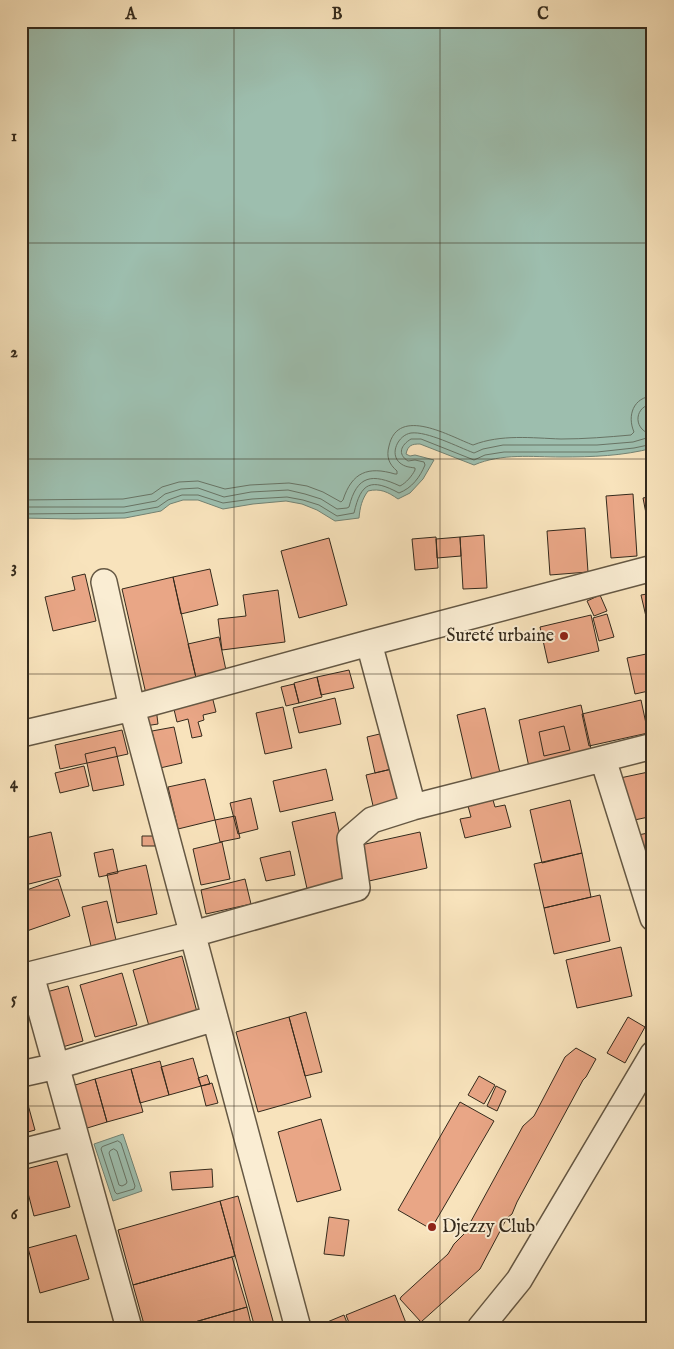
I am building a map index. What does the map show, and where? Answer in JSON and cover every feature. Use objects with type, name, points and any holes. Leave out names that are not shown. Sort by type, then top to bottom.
[{"type":"street","points":[[21,734],[132,708],[653,568]]},
{"type":"street","points":[[104,582],[132,708],[298,1328]]},
{"type":"street","points":[[369,643],[413,807]]},
{"type":"street","points":[[129,1328],[57,1066],[26,976],[193,934],[357,888],[350,839],[372,820],[413,807],[653,746]]},
{"type":"street","points":[[603,759],[653,918]]},
{"type":"street","points":[[21,1074],[57,1066],[215,1018]]},
{"type":"street","points":[[480,1328],[519,1280],[653,1054]]},
{"type":"street","points":[[21,1152],[76,1138]]},
{"type":"water","points":[[21,21],[653,21],[653,412],[649,418],[649,423],[653,421],[653,448],[630,453],[596,456],[506,457],[474,465],[420,444],[415,444],[409,447],[406,454],[434,460],[423,479],[410,493],[398,499],[384,491],[368,491],[362,503],[359,518],[335,521],[317,510],[302,504],[286,501],[223,509],[198,500],[183,500],[170,504],[161,511],[125,518],[21,518]]},
{"type":"water","points":[[123,1134],[142,1191],[113,1201],[94,1144]]},
{"type":"building","points":[[633,494],[637,556],[611,558],[606,496]]},
{"type":"building","points":[[653,496],[653,544],[652,544],[643,498]]},
{"type":"building","points":[[585,528],[588,572],[550,575],[547,531]]},
{"type":"building","points":[[484,535],[487,588],[463,589],[460,537]]},
{"type":"building","points":[[436,537],[438,568],[415,570],[412,539]]},
{"type":"building","points":[[460,537],[461,556],[437,558],[436,539]]},
{"type":"building","points":[[329,538],[347,605],[299,618],[281,551]]},
{"type":"building","points":[[210,569],[218,605],[181,614],[173,577]]},
{"type":"building","points":[[85,574],[96,621],[53,631],[45,597],[75,590],[72,577]]},
{"type":"building","points":[[173,577],[197,682],[146,694],[122,589]]},
{"type":"building","points":[[278,590],[285,642],[222,650],[218,619],[246,616],[243,595]]},
{"type":"building","points":[[653,593],[653,647],[641,595]]},
{"type":"building","points":[[600,595],[607,611],[594,616],[587,601]]},
{"type":"building","points":[[607,614],[614,637],[599,641],[593,618]]},
{"type":"building","points":[[591,615],[599,651],[548,663],[540,627]]},
{"type":"building","points":[[219,637],[227,675],[197,682],[188,644]]},
{"type":"building","points":[[651,653],[653,660],[653,690],[635,694],[627,658]]},
{"type":"building","points":[[349,670],[354,688],[321,695],[317,677]]},
{"type":"building","points":[[317,677],[322,697],[299,703],[294,683]]},
{"type":"building","points":[[294,684],[299,703],[286,706],[281,687]]},
{"type":"building","points":[[211,692],[216,712],[203,715],[204,720],[198,722],[202,736],[192,738],[188,719],[177,722],[172,701]]},
{"type":"building","points":[[335,698],[341,724],[299,733],[293,708]]},
{"type":"building","points":[[641,700],[648,733],[589,746],[582,714]]},
{"type":"building","points":[[581,705],[592,753],[529,767],[519,720]]},
{"type":"building","points":[[283,707],[292,748],[265,754],[256,713]]},
{"type":"building","points":[[156,708],[158,724],[145,726],[143,710]]},
{"type":"building","points":[[485,708],[500,773],[472,780],[457,715]]},
{"type":"building","points":[[564,726],[570,750],[544,756],[539,732]]},
{"type":"building","points":[[174,727],[182,763],[160,768],[152,731]]},
{"type":"building","points":[[122,730],[128,754],[60,769],[55,745]]},
{"type":"building","points":[[388,732],[396,768],[375,773],[367,737]]},
{"type":"building","points":[[115,747],[124,785],[93,791],[85,754]]},
{"type":"building","points":[[84,766],[89,786],[60,793],[55,773]]},
{"type":"building","points":[[396,768],[404,803],[374,810],[366,775]]},
{"type":"building","points":[[326,769],[333,800],[280,812],[273,781]]},
{"type":"building","points":[[653,771],[653,816],[630,821],[620,778]]},
{"type":"building","points":[[205,779],[215,820],[178,829],[168,787]]},
{"type":"building","points":[[251,798],[258,829],[238,834],[230,803]]},
{"type":"building","points":[[493,800],[495,807],[505,805],[511,827],[465,838],[460,819],[471,817],[468,806]]},
{"type":"building","points":[[570,800],[582,853],[542,863],[530,810]]},
{"type":"building","points":[[335,812],[350,883],[308,893],[292,822]]},
{"type":"building","points":[[235,816],[240,838],[220,842],[215,820]]},
{"type":"building","points":[[51,832],[61,876],[21,886],[21,839]]},
{"type":"building","points":[[420,832],[427,868],[369,881],[361,845]]},
{"type":"building","points":[[653,832],[653,877],[638,835]]},
{"type":"building","points":[[142,836],[155,836],[155,846],[142,846]]},
{"type":"building","points":[[222,842],[230,879],[201,885],[193,849]]},
{"type":"building","points":[[113,849],[118,873],[99,877],[94,853]]},
{"type":"building","points":[[290,851],[295,875],[266,881],[260,858]]},
{"type":"building","points":[[582,853],[591,897],[544,908],[534,864]]},
{"type":"building","points":[[146,865],[157,914],[117,923],[107,874]]},
{"type":"building","points":[[58,879],[70,916],[21,933],[21,892]]},
{"type":"building","points":[[245,879],[251,904],[206,914],[201,890]]},
{"type":"building","points":[[600,895],[610,941],[554,954],[544,908]]},
{"type":"building","points":[[107,901],[116,940],[91,946],[82,907]]},
{"type":"building","points":[[621,947],[632,996],[577,1008],[566,960]]},
{"type":"building","points":[[182,956],[197,1012],[149,1026],[133,970]]},
{"type":"building","points":[[122,973],[137,1025],[95,1037],[80,985]]},
{"type":"building","points":[[68,986],[83,1041],[59,1048],[43,993]]},
{"type":"building","points":[[306,1012],[322,1072],[305,1076],[289,1017]]},
{"type":"building","points":[[289,1017],[311,1097],[258,1112],[236,1032]]},
{"type":"building","points":[[628,1017],[645,1027],[625,1063],[607,1053]]},
{"type":"building","points":[[576,1048],[596,1059],[512,1214],[507,1218],[480,1269],[421,1322],[400,1299],[401,1297],[448,1254],[454,1244],[464,1234],[523,1126],[534,1116],[565,1057]]},
{"type":"building","points":[[193,1058],[201,1086],[169,1095],[161,1067]]},
{"type":"building","points":[[160,1061],[169,1095],[140,1103],[131,1069]]},
{"type":"building","points":[[131,1069],[143,1112],[107,1122],[95,1079]]},
{"type":"building","points":[[207,1075],[210,1084],[201,1086],[198,1078]]},
{"type":"building","points":[[479,1076],[495,1085],[484,1104],[468,1095]]},
{"type":"building","points":[[95,1079],[107,1122],[84,1129],[72,1086]]},
{"type":"building","points":[[212,1083],[218,1103],[206,1106],[201,1086]]},
{"type":"building","points":[[496,1086],[506,1091],[497,1111],[487,1106]]},
{"type":"building","points":[[27,1101],[35,1130],[21,1134],[21,1103]]},
{"type":"building","points":[[460,1102],[494,1121],[431,1229],[398,1210]]},
{"type":"building","points":[[321,1119],[341,1190],[297,1202],[278,1132]]},
{"type":"building","points":[[57,1161],[70,1207],[34,1216],[22,1170]]},
{"type":"building","points":[[212,1169],[213,1187],[172,1190],[170,1172]]},
{"type":"building","points":[[238,1196],[275,1328],[255,1328],[220,1201]]},
{"type":"building","points":[[220,1201],[235,1256],[133,1285],[118,1230]]},
{"type":"building","points":[[329,1217],[349,1220],[344,1256],[324,1254]]},
{"type":"building","points":[[76,1235],[89,1279],[40,1293],[28,1248]]},
{"type":"building","points":[[232,1257],[247,1307],[174,1328],[145,1328],[133,1285]]},
{"type":"building","points":[[395,1295],[406,1323],[395,1328],[351,1328],[346,1315]]},
{"type":"building","points":[[247,1307],[252,1328],[174,1328]]},
{"type":"building","points":[[344,1315],[349,1328],[313,1328]]},
{"type":"place","name":"Sureté urbaine","points":[[564,636]]},
{"type":"place","name":"Djezzy Club","points":[[432,1227]]}]
